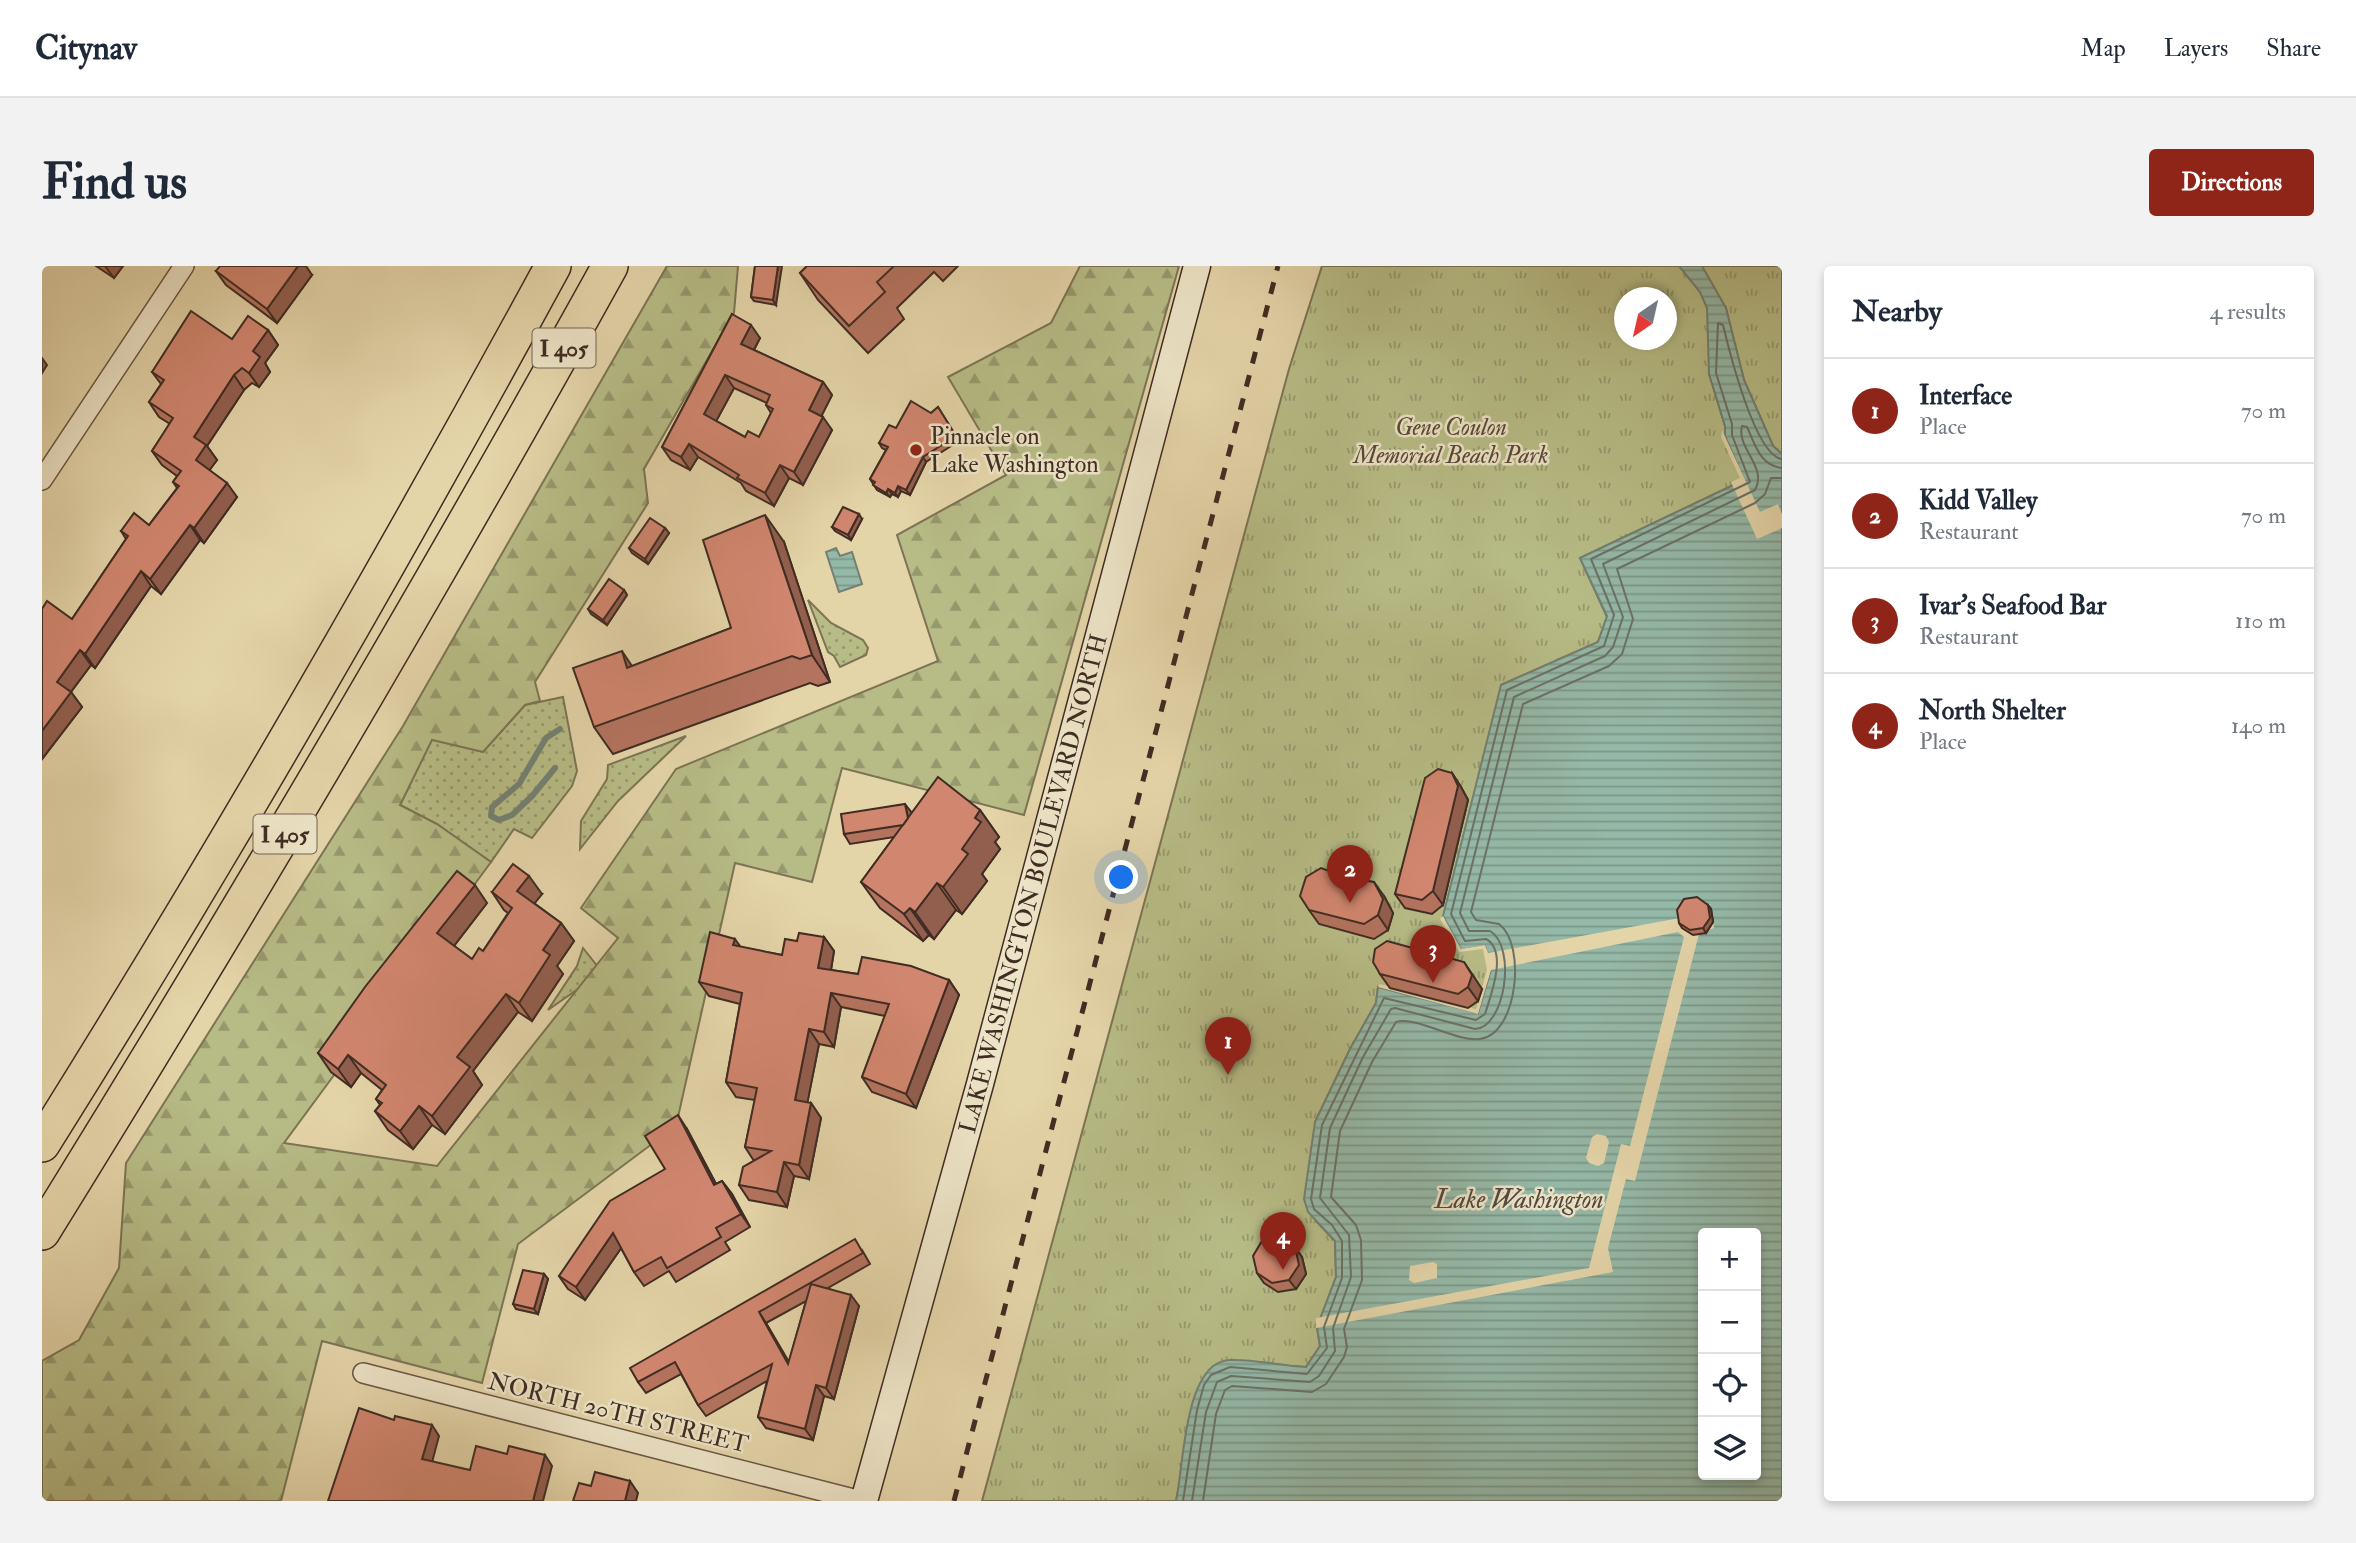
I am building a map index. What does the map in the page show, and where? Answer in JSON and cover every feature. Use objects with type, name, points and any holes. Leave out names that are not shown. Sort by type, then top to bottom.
[{"type":"highway","points":[[365,604],[527,266]]},
{"type":"highway","name":"I 405","points":[[42,1144],[232,835],[365,604],[553,266]]},
{"type":"highway","name":"I 405","points":[[42,1233],[195,986],[519,430],[610,266]]},
{"type":"highway","points":[[519,430],[624,266]]},
{"type":"street","points":[[42,480],[184,266]]},
{"type":"street","name":"LAKE WASHINGTON BOULEVARD NORTH","points":[[863,1501],[980,1084],[1198,266]]},
{"type":"street","name":"NORTH 20TH STREET","points":[[363,1373],[863,1501]]},
{"type":"green space","points":[[667,266],[738,266],[734,313],[644,469],[648,503],[535,682],[540,701],[525,705],[483,752],[432,740],[400,805],[437,824],[491,862],[284,1143],[437,1166],[618,938],[581,908],[676,769],[938,661],[897,535],[1006,475],[948,377],[1051,323],[1080,266],[1179,266],[1024,815],[842,768],[812,882],[735,863],[676,1126],[518,1244],[482,1383],[322,1341],[281,1501],[42,1501],[42,1361],[79,1340],[119,1268],[126,1163],[403,726]]},
{"type":"green space","name":"Gene Coulon Memorial Beach Park","points":[[1322,266],[1782,266],[1782,454],[1773,446],[1744,380],[1726,309],[1709,373],[1725,426],[1725,436],[1744,480],[1580,558],[1607,617],[1598,642],[1501,685],[1485,945],[1491,970],[1478,1014],[1378,987],[1376,1003],[1350,1049],[1315,1122],[1316,1221],[1335,1241],[1336,1277],[1317,1327],[1320,1346],[1306,1367],[1272,1365],[1183,1467],[1176,1501],[982,1501],[1289,369]]},
{"type":"green space","points":[[808,600],[831,623],[863,640],[868,648],[866,655],[840,667],[834,656],[828,652]]},
{"type":"green space","points":[[563,697],[577,771],[572,786],[532,838],[514,829],[491,862],[437,824],[400,805],[432,739],[483,752],[525,705]]},
{"type":"green space","points":[[686,736],[618,801],[580,849],[581,821],[607,779],[608,765]]},
{"type":"green space","points":[[583,948],[598,967],[585,984],[548,1010],[577,966]]},
{"type":"water","name":"Lake Washington","points":[[1679,266],[1702,266],[1726,308],[1744,380],[1773,446],[1782,454],[1782,1501],[1176,1501],[1189,1417],[1203,1377],[1215,1365],[1230,1360],[1306,1367],[1320,1346],[1317,1327],[1336,1277],[1335,1241],[1308,1212],[1304,1199],[1315,1122],[1350,1049],[1376,1003],[1378,987],[1478,1013],[1491,970],[1485,946],[1461,950],[1443,916],[1501,685],[1598,642],[1607,616],[1580,558],[1744,480],[1725,436],[1725,426],[1709,374],[1707,308],[1700,292]]},
{"type":"water","points":[[836,548],[840,556],[852,552],[862,584],[839,592],[826,552]]},
{"type":"pier","points":[[1722,430],[1760,512],[1778,504],[1782,514],[1782,528],[1757,539],[1731,482],[1740,478],[1721,437]]},
{"type":"pier","points":[[1710,904],[1714,928],[1699,934],[1635,1181],[1626,1179],[1608,1248],[1613,1272],[1316,1328],[1316,1318],[1589,1268],[1621,1144],[1630,1146],[1684,937],[1678,932],[1491,970],[1478,1014],[1378,987],[1380,984],[1476,1009],[1487,970],[1483,949],[1459,952],[1440,919],[1443,916],[1461,949],[1485,945],[1488,953],[1680,918],[1679,911]]},
{"type":"pier","points":[[1597,1134],[1606,1136],[1609,1142],[1604,1163],[1598,1166],[1589,1163],[1586,1158],[1592,1137]]},
{"type":"pier","points":[[1433,1262],[1437,1264],[1437,1278],[1414,1283],[1409,1280],[1410,1266]]},
{"type":"building","points":[[220,266],[298,266],[267,309],[216,271]]},
{"type":"building","points":[[755,266],[778,266],[773,300],[751,297]]},
{"type":"building","points":[[807,266],[894,266],[877,282],[885,292],[849,326],[800,273]]},
{"type":"building","points":[[191,311],[232,339],[248,316],[268,330],[253,351],[260,357],[249,373],[242,368],[234,375],[194,437],[206,445],[196,460],[227,483],[194,528],[190,525],[150,579],[141,571],[85,654],[80,650],[57,682],[71,692],[42,731],[42,609],[47,601],[72,619],[128,536],[121,531],[134,513],[149,525],[179,486],[173,482],[181,471],[152,451],[173,418],[149,402],[164,380],[152,372]]},
{"type":"building","points":[[732,314],[751,325],[741,344],[823,382],[809,410],[823,417],[794,472],[780,465],[765,493],[737,478],[739,475],[689,444],[681,457],[662,447]],"holes":[[[725,375],[770,395],[766,405],[773,409],[759,437],[748,431],[745,437],[704,414]]]},
{"type":"building","name":"Pinnacle on Lake Washington","points":[[911,401],[931,413],[938,407],[956,436],[923,457],[906,490],[898,486],[895,493],[888,489],[886,493],[873,485],[875,482],[870,479],[888,447],[879,443],[889,425],[896,428]]},
{"type":"building","points":[[843,507],[859,514],[848,535],[832,527]]},
{"type":"building","points":[[765,515],[812,655],[800,659],[792,656],[594,727],[573,668],[622,651],[627,668],[731,628],[703,540]]},
{"type":"building","points":[[650,518],[665,528],[645,559],[629,548]]},
{"type":"building","points":[[609,579],[624,590],[603,620],[588,609]]},
{"type":"building","points":[[1438,769],[1452,773],[1458,786],[1433,891],[1422,900],[1395,894],[1425,778]]},
{"type":"building","points":[[938,777],[980,810],[975,818],[981,822],[962,849],[968,854],[943,887],[937,883],[915,912],[910,908],[904,914],[861,882]]},
{"type":"building","points":[[905,804],[908,818],[903,825],[844,834],[841,814]]},
{"type":"building","points":[[513,864],[529,876],[517,891],[561,923],[543,950],[550,955],[519,1003],[506,994],[457,1057],[470,1067],[432,1116],[419,1106],[400,1131],[375,1111],[382,1103],[376,1099],[386,1085],[348,1055],[338,1069],[318,1053],[365,987],[457,871],[475,885],[437,933],[472,959],[479,948],[483,951],[512,908],[492,892]]},
{"type":"building","points":[[1345,864],[1356,868],[1362,880],[1374,882],[1383,899],[1378,915],[1364,924],[1309,910],[1300,896],[1306,877],[1321,868],[1332,872]]},
{"type":"building","points":[[1697,897],[1708,905],[1710,918],[1703,928],[1690,930],[1679,923],[1677,910],[1684,899]]},
{"type":"building","points":[[710,932],[735,939],[733,945],[782,955],[785,939],[797,941],[799,933],[824,937],[818,968],[858,974],[862,957],[911,966],[949,980],[906,1094],[862,1077],[889,1004],[831,993],[824,1032],[809,1029],[795,1100],[811,1103],[799,1165],[784,1162],[777,1192],[739,1185],[743,1167],[771,1151],[745,1147],[757,1088],[726,1082],[742,993],[699,982]]},
{"type":"building","points":[[1387,941],[1464,962],[1472,975],[1468,987],[1458,994],[1380,974],[1373,962],[1375,949]]},
{"type":"building","points":[[678,1115],[714,1185],[722,1181],[741,1214],[716,1228],[721,1237],[667,1268],[661,1257],[634,1272],[613,1233],[576,1287],[559,1276],[610,1201],[665,1169],[645,1136]]},
{"type":"building","points":[[1281,1237],[1295,1247],[1299,1265],[1289,1280],[1272,1283],[1257,1273],[1253,1256],[1262,1241]]},
{"type":"building","points":[[855,1239],[863,1253],[759,1312],[788,1364],[811,1284],[851,1295],[826,1388],[816,1385],[805,1429],[758,1417],[772,1364],[698,1405],[675,1362],[638,1382],[630,1368]]},
{"type":"building","points":[[523,1270],[544,1274],[534,1309],[513,1304]]},
{"type":"building","points":[[359,1408],[394,1420],[395,1416],[432,1425],[422,1459],[470,1470],[476,1446],[507,1454],[509,1446],[545,1455],[533,1501],[328,1501]]},
{"type":"building","points":[[595,1472],[630,1481],[625,1501],[573,1501],[579,1483],[591,1486]]},
{"type":"waterway","points":[[555,768],[512,815],[499,820],[491,816],[492,807],[519,784],[546,738],[560,729]]},
{"type":"railway","points":[[954,1501],[1278,266]]},
{"type":"place","name":"Pinnacle on Lake Washington","points":[[916,450]]},
{"type":"place","name":"Kidd Valley","points":[[1350,903]]},
{"type":"place","name":"Ivar's Seafood Bar","points":[[1433,983]]},
{"type":"place","name":"Interface","points":[[1228,1075]]},
{"type":"place","name":"North Shelter","points":[[1283,1270]]}]
